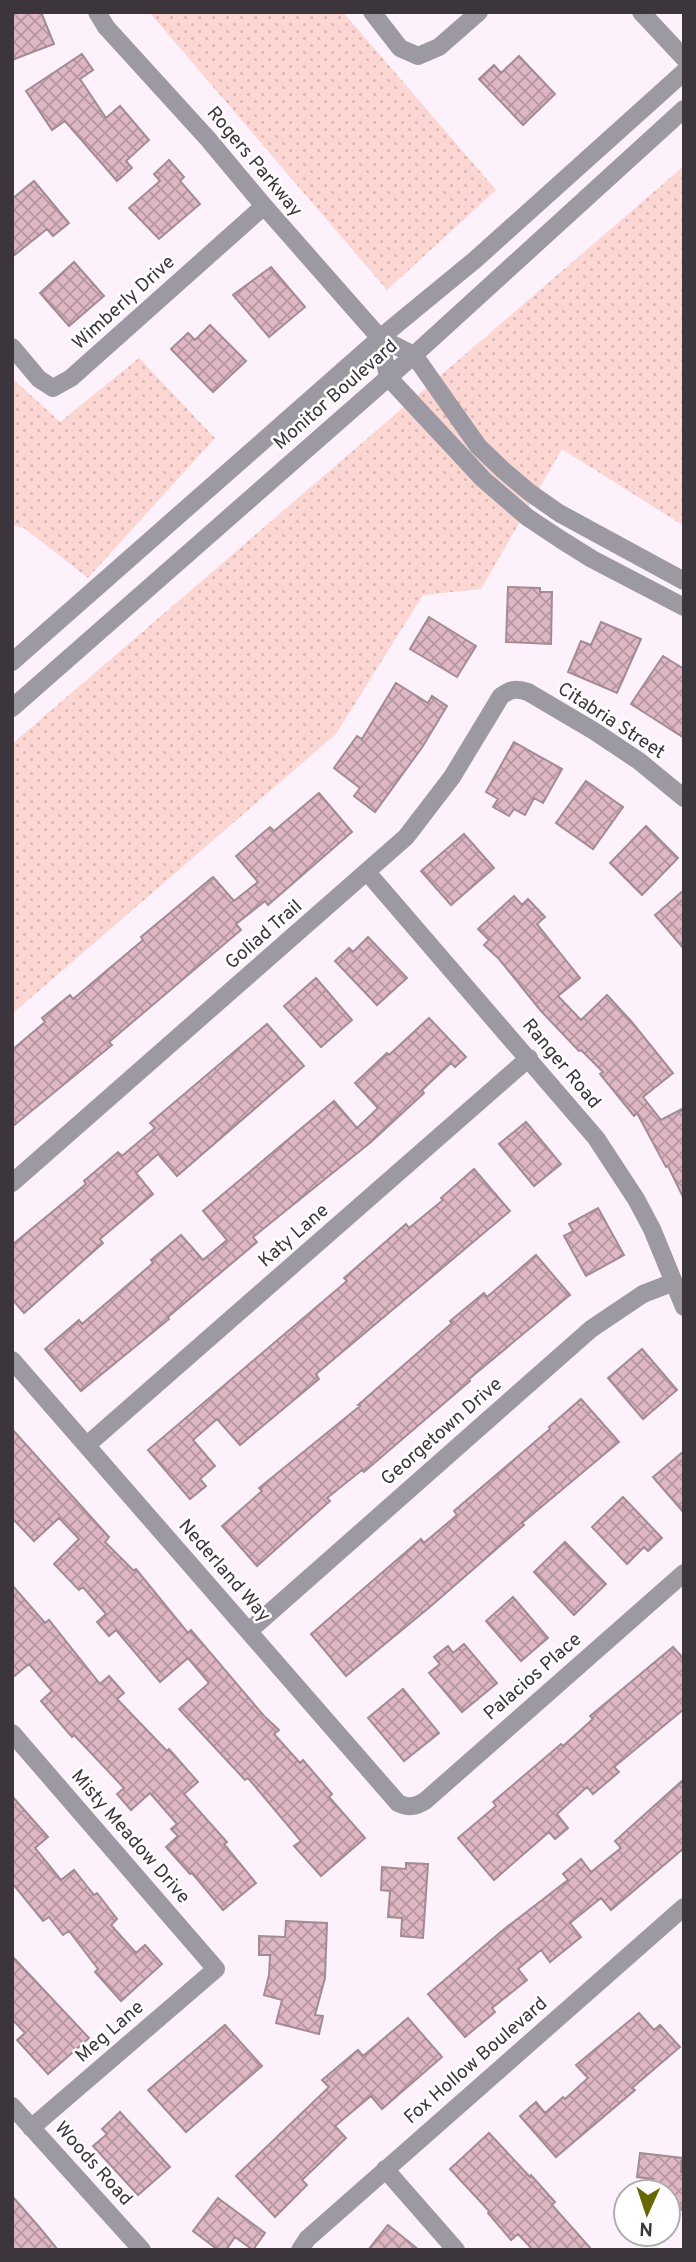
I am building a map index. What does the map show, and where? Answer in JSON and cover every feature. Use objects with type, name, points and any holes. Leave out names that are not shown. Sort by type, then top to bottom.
[{"type":"street","name":"Rogers Parkway","points":[[97,12],[106,27],[208,139],[380,338],[414,355],[478,446],[528,492],[559,513],[684,581]]},
{"type":"street","points":[[372,12],[400,48],[418,56],[439,47],[479,12]]},
{"type":"street","points":[[641,12],[684,58]]},
{"type":"street","name":"Monitor Boulevard","points":[[12,662],[380,338],[476,259],[684,72]]},
{"type":"street","name":"Monitor Boulevard","points":[[12,708],[414,355],[684,109]]},
{"type":"street","name":"Wimberly Drive","points":[[12,347],[39,379],[53,388],[71,377],[264,206]]},
{"type":"street","name":"Rogers Parkway","points":[[380,338],[388,377]]},
{"type":"street","points":[[388,377],[483,479],[527,517],[592,559],[684,607]]},
{"type":"street","name":"Citabria Street","points":[[510,690],[528,692],[594,731],[639,761],[684,798]]},
{"type":"street","name":"Goliad Trail","points":[[12,1183],[406,836],[452,777],[501,695],[510,690]]},
{"type":"street","name":"Ranger Road","points":[[368,872],[580,1118],[619,1171],[652,1229],[684,1307]]},
{"type":"street","name":"Katy Lane","points":[[87,1445],[529,1058]]},
{"type":"street","name":"Georgetown Drive","points":[[249,1631],[591,1329],[618,1308],[643,1294],[674,1282]]},
{"type":"street","name":"Nederland Way","points":[[14,1364],[398,1803],[407,1807]]},
{"type":"street","name":"Palacios Place","points":[[407,1807],[425,1801],[684,1573]]},
{"type":"street","name":"Misty Meadow Drive","points":[[12,1733],[216,1969]]},
{"type":"street","name":"Fox Hollow Boulevard","points":[[300,2250],[307,2239],[684,1907]]},
{"type":"street","name":"Meg Lane","points":[[31,2127],[216,1969]]},
{"type":"street","name":"Woods Road","points":[[12,2106],[142,2250]]},
{"type":"street","points":[[386,2169],[456,2250]]},
{"type":"shaded area","points":[[149,12],[343,12],[496,190],[387,290]]},
{"type":"shaded area","points":[[684,166],[684,526],[562,449],[481,589],[423,595],[336,734],[12,1014],[12,744]]},
{"type":"shaded area","points":[[139,358],[215,438],[88,578],[24,528],[12,525],[12,378],[60,422]]},
{"type":"building","points":[[12,12],[41,12],[54,44],[12,60]]},
{"type":"building","points":[[82,54],[93,70],[80,79],[106,118],[120,106],[149,140],[126,161],[132,168],[117,181],[65,121],[52,130],[26,91]]},
{"type":"building","points":[[519,56],[555,94],[523,125],[479,79],[494,65],[501,73]]},
{"type":"building","points":[[169,160],[184,177],[180,181],[200,204],[159,239],[129,208],[160,181],[154,174]]},
{"type":"building","points":[[34,181],[69,223],[53,236],[47,229],[12,257],[12,199]]},
{"type":"building","points":[[74,262],[104,296],[69,326],[40,293]]},
{"type":"building","points":[[271,267],[305,307],[269,337],[233,295]]},
{"type":"building","points":[[210,325],[246,361],[213,392],[171,349],[188,333],[195,340]]},
{"type":"building","points":[[508,587],[540,588],[540,592],[552,592],[551,644],[506,642]]},
{"type":"building","points":[[429,617],[476,646],[457,677],[410,649]]},
{"type":"building","points":[[601,622],[641,639],[617,693],[568,672],[581,641],[591,645]]},
{"type":"building","points":[[663,656],[684,669],[684,738],[631,704]]},
{"type":"building","points":[[396,683],[428,703],[432,696],[447,706],[423,746],[375,812],[354,796],[360,788],[334,768],[357,736],[362,739]]},
{"type":"building","points":[[514,742],[562,769],[543,803],[534,798],[525,815],[514,809],[509,816],[493,807],[498,799],[486,792]]},
{"type":"building","points":[[586,781],[623,807],[593,849],[556,823]]},
{"type":"building","points":[[319,793],[352,832],[268,905],[265,901],[236,924],[241,930],[109,1042],[112,1045],[12,1127],[12,1050],[45,1022],[42,1018],[70,995],[73,999],[213,877],[234,901],[258,882],[236,856],[270,827],[274,831]]},
{"type":"building","points":[[646,826],[678,858],[642,895],[610,863]]},
{"type":"building","points":[[464,834],[494,868],[451,905],[421,871]]},
{"type":"building","points":[[684,890],[684,949],[655,915]]},
{"type":"building","points":[[514,896],[522,905],[528,899],[545,917],[537,924],[580,978],[558,996],[581,1020],[607,995],[673,1073],[643,1097],[661,1120],[684,1108],[684,1199],[637,1113],[634,1116],[600,1074],[603,1072],[541,1011],[499,959],[484,945],[489,940],[478,929]]},
{"type":"building","points":[[368,937],[407,978],[377,1005],[335,961],[349,948],[353,952]]},
{"type":"building","points":[[316,978],[352,1020],[321,1047],[284,1006]]},
{"type":"building","points":[[429,1018],[466,1057],[455,1067],[451,1063],[422,1090],[424,1093],[371,1142],[253,1237],[257,1242],[81,1391],[45,1349],[79,1320],[82,1324],[153,1263],[151,1260],[181,1235],[203,1260],[227,1240],[203,1211],[334,1101],[357,1128],[378,1108],[355,1083]]},
{"type":"building","points":[[267,1024],[304,1066],[177,1176],[158,1154],[136,1173],[153,1194],[100,1239],[103,1243],[24,1313],[12,1299],[12,1245],[86,1184],[84,1181],[118,1152],[122,1156],[155,1128],[150,1123]]},
{"type":"building","points":[[526,1122],[561,1164],[534,1186],[499,1144]]},
{"type":"building","points":[[474,1169],[510,1211],[316,1374],[319,1379],[240,1445],[217,1419],[193,1440],[215,1466],[200,1479],[206,1486],[190,1499],[148,1450],[347,1281],[344,1278],[406,1224],[409,1228],[443,1200],[441,1198]]},
{"type":"building","points":[[598,1208],[624,1255],[586,1276],[564,1236],[573,1231],[569,1224]]},
{"type":"building","points":[[536,1255],[570,1295],[469,1379],[470,1381],[364,1472],[362,1470],[327,1498],[330,1501],[257,1566],[222,1526],[262,1491],[259,1488],[360,1406],[358,1405],[452,1323],[450,1321],[484,1293],[487,1297]]},
{"type":"building","points":[[642,1349],[677,1390],[643,1419],[608,1378]]},
{"type":"building","points":[[581,1399],[619,1442],[522,1523],[524,1525],[431,1606],[346,1676],[311,1634],[421,1539],[424,1543],[457,1515],[454,1511]]},
{"type":"building","points":[[12,1429],[109,1537],[105,1542],[134,1571],[136,1569],[188,1633],[191,1630],[279,1730],[274,1734],[300,1763],[303,1760],[332,1794],[329,1797],[365,1838],[321,1876],[294,1846],[301,1841],[248,1778],[245,1780],[179,1709],[209,1683],[188,1658],[160,1682],[116,1630],[109,1636],[97,1622],[106,1614],[83,1587],[79,1590],[54,1564],[79,1539],[59,1518],[34,1541],[12,1518]]},
{"type":"building","points":[[684,1451],[684,1513],[653,1477]]},
{"type":"building","points":[[623,1497],[662,1538],[648,1551],[644,1547],[627,1564],[592,1527]]},
{"type":"building","points":[[565,1542],[606,1584],[574,1615],[534,1572]]},
{"type":"building","points":[[12,1585],[45,1623],[49,1620],[100,1684],[109,1676],[124,1693],[117,1699],[167,1751],[169,1749],[198,1782],[184,1794],[227,1842],[224,1844],[256,1883],[223,1910],[166,1847],[178,1836],[171,1829],[177,1824],[150,1793],[131,1810],[117,1794],[124,1788],[74,1735],[72,1737],[41,1701],[52,1691],[29,1664],[12,1678]]},
{"type":"building","points":[[513,1597],[548,1638],[521,1661],[486,1621]]},
{"type":"building","points":[[464,1644],[497,1683],[462,1712],[429,1673],[440,1664],[434,1657],[448,1646],[453,1653]]},
{"type":"building","points":[[673,1647],[684,1659],[684,1709],[614,1767],[619,1772],[593,1794],[587,1787],[557,1814],[568,1828],[555,1839],[549,1832],[494,1880],[458,1838],[496,1806],[493,1802],[561,1744],[563,1746],[593,1719],[590,1716]]},
{"type":"building","points":[[403,1689],[439,1733],[404,1761],[368,1718]]},
{"type":"building","points":[[684,1779],[684,1848],[611,1910],[601,1898],[570,1923],[581,1937],[550,1962],[541,1950],[518,1969],[527,1980],[492,2008],[495,2012],[465,2037],[428,1994],[503,1930],[568,1880],[563,1874],[581,1859],[591,1872],[621,1848],[615,1841]]},
{"type":"building","points":[[12,1796],[48,1837],[35,1848],[61,1880],[74,1870],[94,1895],[97,1893],[117,1919],[111,1925],[136,1953],[145,1945],[162,1964],[121,2001],[95,1972],[98,1969],[69,1931],[63,1935],[49,1917],[43,1921],[12,1883]]},
{"type":"building","points":[[406,1863],[428,1864],[423,1938],[401,1936],[402,1918],[388,1917],[390,1891],[381,1890],[382,1867],[406,1869]]},
{"type":"building","points":[[286,1921],[327,1923],[325,1978],[315,2015],[323,2016],[319,2034],[276,2023],[282,2000],[264,1995],[270,1955],[259,1955],[259,1936],[285,1937]]},
{"type":"building","points":[[12,1956],[89,2038],[48,2074],[17,2040],[25,2033],[12,2019]]},
{"type":"building","points":[[639,2013],[654,2030],[660,2025],[680,2047],[632,2088],[635,2090],[556,2157],[520,2116],[536,2102],[545,2113],[563,2097],[565,2099],[588,2078],[576,2065]]},
{"type":"building","points":[[408,2018],[442,2057],[382,2109],[371,2096],[335,2126],[346,2138],[302,2180],[307,2185],[275,2217],[236,2176],[329,2087],[322,2080],[358,2050],[363,2056]]},
{"type":"building","points":[[225,2025],[262,2066],[186,2132],[148,2090]]},
{"type":"building","points":[[120,2112],[170,2167],[138,2195],[93,2146],[107,2134],[102,2129]]},
{"type":"building","points":[[489,2133],[555,2202],[552,2205],[592,2250],[533,2250],[518,2234],[511,2240],[489,2211],[450,2169]]},
{"type":"building","points":[[640,2153],[682,2158],[684,2210],[682,2178],[637,2177]]},
{"type":"building","points":[[12,2196],[40,2228],[58,2250],[12,2250]]},
{"type":"building","points":[[218,2198],[265,2233],[253,2250],[235,2237],[226,2250],[218,2250],[193,2231]]},
{"type":"building","points":[[388,2225],[419,2250],[368,2250]]}]
